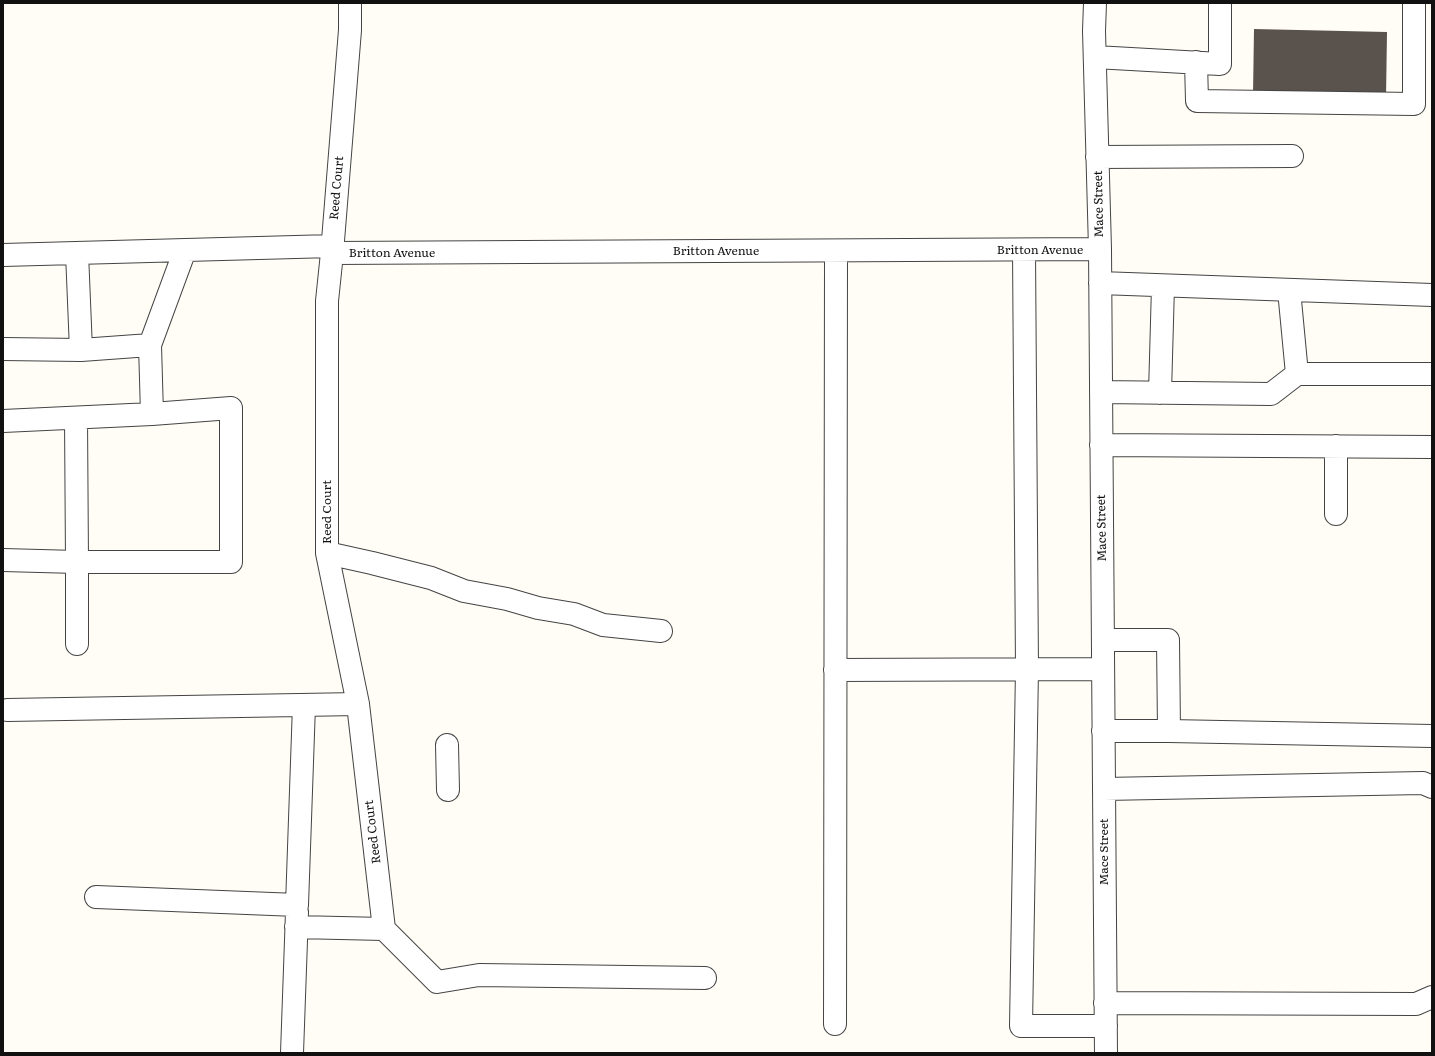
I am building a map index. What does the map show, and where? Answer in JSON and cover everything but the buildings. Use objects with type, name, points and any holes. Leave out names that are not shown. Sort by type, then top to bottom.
[{"type":"street","name":"Reed Court","points":[[350,3],[350,30],[327,301],[326,553],[358,704],[384,929]]},
{"type":"street","name":"Mace Street","points":[[1095,3],[1100,250],[1106,1053]]},
{"type":"street","points":[[1095,57],[1220,64],[1220,3]]},
{"type":"street","points":[[1196,62],[1197,102],[1423,104],[1414,3]]},
{"type":"street","points":[[1097,157],[1292,156]]},
{"type":"street","name":"Britton Avenue","points":[[3,256],[185,250],[1100,250]]},
{"type":"street","points":[[152,414],[150,345],[185,250]]},
{"type":"street","points":[[1024,250],[1027,669],[1021,1026],[1106,1026]]},
{"type":"street","points":[[835,1024],[836,251]]},
{"type":"street","points":[[77,254],[81,350]]},
{"type":"street","points":[[1100,283],[1432,295]]},
{"type":"street","points":[[1160,393],[1163,286]]},
{"type":"street","points":[[1289,290],[1297,374]]},
{"type":"street","points":[[3,349],[81,350],[150,345]]},
{"type":"street","points":[[1101,392],[1271,394],[1297,374],[1432,374]]},
{"type":"street","points":[[3,421],[152,414],[231,408],[231,562],[77,562],[3,560]]},
{"type":"street","points":[[76,418],[77,644]]},
{"type":"street","points":[[1101,445],[1432,447]]},
{"type":"street","points":[[1336,446],[1336,514]]},
{"type":"street","points":[[326,553],[431,578],[464,591],[507,599],[538,608],[574,614],[603,625],[661,631]]},
{"type":"street","points":[[1103,640],[1168,640],[1169,731]]},
{"type":"street","points":[[836,670],[1103,669]]},
{"type":"street","points":[[7,710],[358,704]]},
{"type":"street","points":[[292,1053],[304,705]]},
{"type":"street","points":[[1103,731],[1432,736]]},
{"type":"street","points":[[447,745],[448,790]]},
{"type":"street","points":[[1104,789],[1423,783],[1432,786]]},
{"type":"street","points":[[96,897],[297,905]]},
{"type":"street","points":[[296,927],[384,929],[437,982],[479,975],[705,978]]},
{"type":"street","points":[[1106,1004],[1416,1004],[1432,997]]}]
